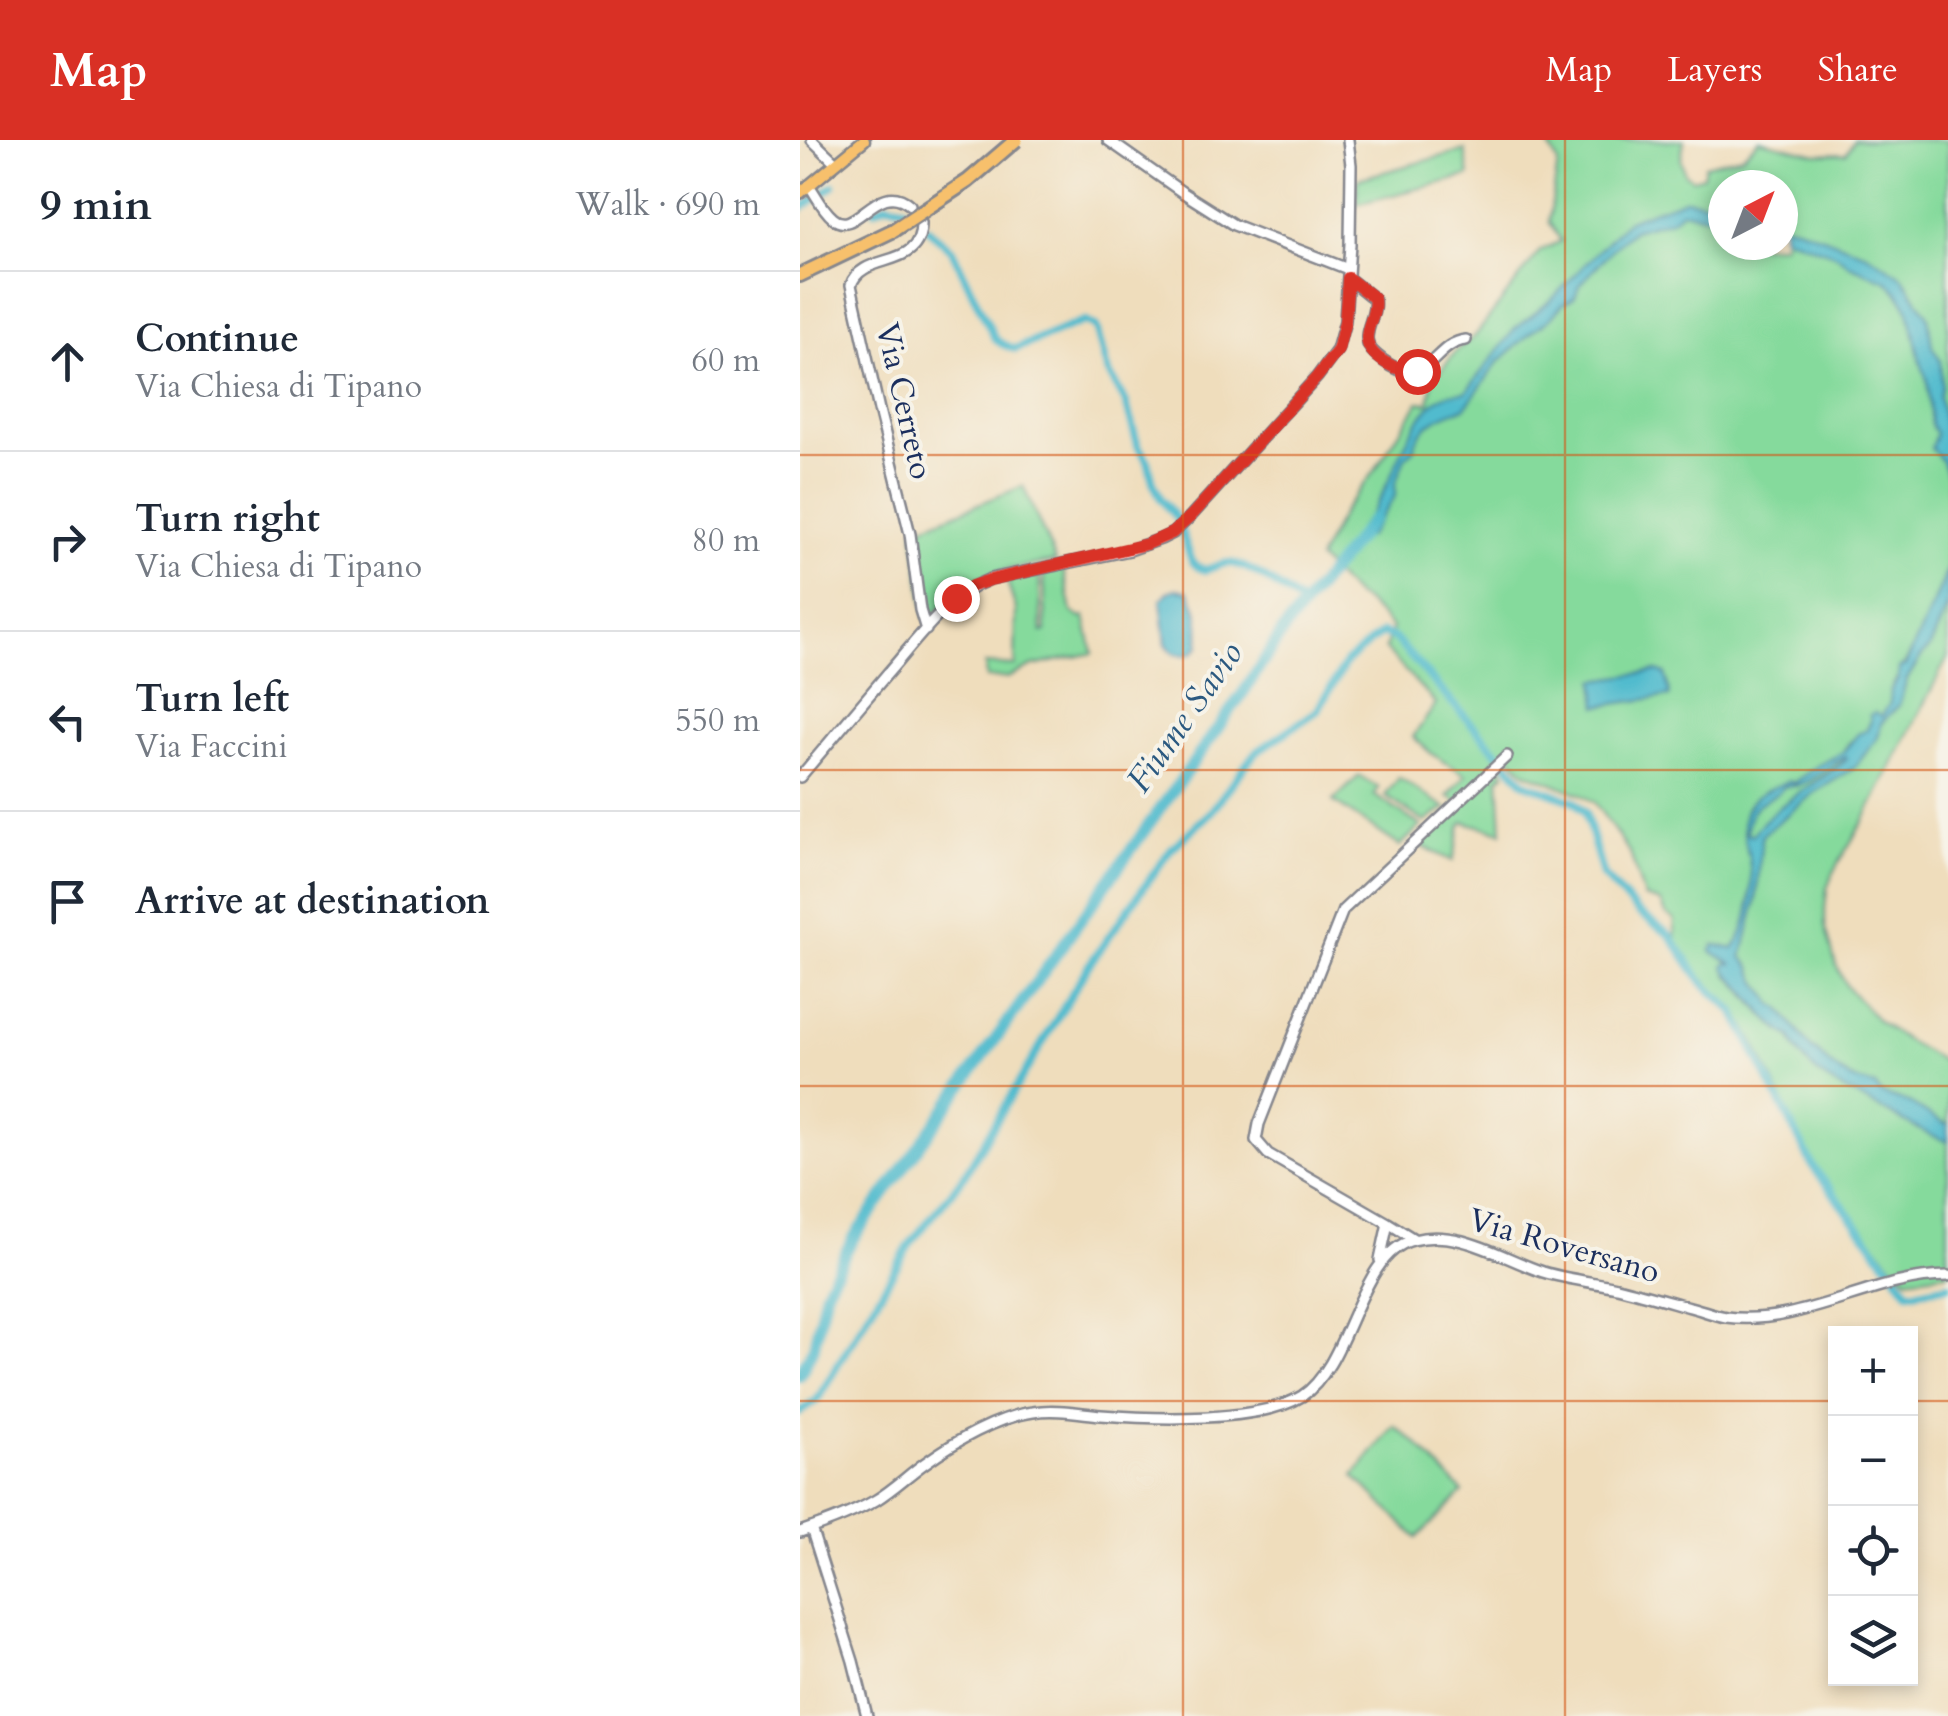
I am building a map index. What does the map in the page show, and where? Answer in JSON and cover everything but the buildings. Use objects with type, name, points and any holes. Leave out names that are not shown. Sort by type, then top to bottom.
[{"type":"highway","points":[[800,266],[890,227],[1004,140]]},
{"type":"highway","points":[[800,275],[968,181],[1016,140]]},
{"type":"main road","points":[[805,189],[864,140]]},
{"type":"street","points":[[812,140],[836,163]]},
{"type":"street","points":[[1108,140],[1234,225],[1348,274],[1374,298],[1376,309],[1366,340],[1369,347],[1396,369],[1417,371],[1458,341],[1466,340]]},
{"type":"street","points":[[800,776],[956,598],[972,586],[1006,575],[1130,550],[1172,533],[1317,377],[1338,350],[1345,321],[1351,165],[1348,140]]},
{"type":"street","points":[[805,189],[834,220],[849,222],[886,198],[901,198],[910,205]]},
{"type":"street","name":"Via Cerreto","points":[[921,222],[920,239],[913,248],[857,273],[852,286],[910,534],[926,630]]},
{"type":"street","points":[[1414,1239],[1268,1154],[1256,1140],[1343,910],[1503,760]]},
{"type":"street","points":[[800,1532],[855,1512],[956,1442],[1014,1416],[1036,1411],[1135,1417],[1229,1415],[1273,1409],[1292,1402],[1310,1391],[1324,1373],[1380,1263],[1388,1223]]},
{"type":"street","points":[[1380,1263],[1398,1245],[1414,1239]]},
{"type":"street","name":"Via Roversano","points":[[1414,1239],[1459,1240],[1546,1273],[1617,1287],[1725,1317],[1784,1314],[1870,1289],[1948,1276]]},
{"type":"street","points":[[811,1528],[868,1716]]},
{"type":"green space","points":[[1546,140],[1684,140],[1681,159],[1685,174],[1693,179],[1703,176],[1705,165],[1742,156],[1759,140],[1817,154],[1846,153],[1854,140],[1948,140],[1948,568],[1924,628],[1891,689],[1891,703],[1882,717],[1871,721],[1867,730],[1842,753],[1793,783],[1789,781],[1762,794],[1748,806],[1743,822],[1751,866],[1746,920],[1734,949],[1715,945],[1735,966],[1728,975],[1773,1025],[1791,1037],[1817,1072],[1907,1123],[1948,1141],[1948,1273],[1907,1278],[1814,1166],[1735,1009],[1701,977],[1676,939],[1674,919],[1666,914],[1661,902],[1644,897],[1630,853],[1595,803],[1525,772],[1507,753],[1496,760],[1505,773],[1499,778],[1502,832],[1464,822],[1453,861],[1419,845],[1458,802],[1448,796],[1466,775],[1413,737],[1436,704],[1385,649],[1392,628],[1318,559],[1344,510],[1419,402],[1429,403],[1433,379],[1460,347],[1475,336],[1540,251],[1561,241],[1549,222],[1558,163]]},
{"type":"green space","points":[[1465,150],[1469,176],[1357,204],[1358,179]]},
{"type":"green space","points":[[1023,486],[1056,561],[1008,569],[974,581],[928,620],[914,530]]},
{"type":"green space","points":[[1063,568],[1072,612],[1085,617],[1093,653],[1033,666],[1007,678],[986,678],[985,664],[1015,666],[1016,609],[1008,585],[1010,579],[1039,573],[1042,632],[1046,631],[1044,571]]},
{"type":"green space","points":[[1948,605],[1948,657],[1837,865],[1827,888],[1825,925],[1836,965],[1847,987],[1878,1021],[1948,1064],[1948,1125],[1830,1065],[1774,1005],[1742,957],[1756,901],[1762,835],[1815,792],[1854,768],[1878,737],[1881,723],[1899,705],[1907,679],[1930,647]]},
{"type":"green space","points":[[1846,756],[1773,813],[1752,836],[1746,833],[1756,806],[1785,786],[1797,786]]},
{"type":"green space","points":[[1359,776],[1379,788],[1374,795],[1421,826],[1400,846],[1333,801]]},
{"type":"green space","points":[[1399,778],[1446,808],[1425,822],[1385,796]]},
{"type":"green space","points":[[1394,1426],[1463,1492],[1417,1538],[1354,1476]]},
{"type":"water","points":[[1685,199],[1708,203],[1708,216],[1682,211],[1670,220],[1633,230],[1580,285],[1574,298],[1498,362],[1465,408],[1439,417],[1425,428],[1413,451],[1405,457],[1395,496],[1368,537],[1360,527],[1372,513],[1408,439],[1429,407],[1445,395],[1466,392],[1514,330],[1550,301],[1628,220]]},
{"type":"water","points":[[1798,228],[1867,254],[1902,276],[1928,316],[1932,347],[1940,360],[1939,396],[1948,444],[1948,478],[1942,461],[1931,448],[1936,434],[1909,311],[1887,281],[1849,265],[1837,255],[1798,241]]},
{"type":"water","points":[[1948,568],[1948,605],[1930,647],[1907,679],[1899,705],[1881,723],[1878,737],[1854,768],[1815,792],[1762,835],[1756,901],[1742,957],[1774,1005],[1812,1049],[1846,1076],[1875,1086],[1881,1094],[1909,1103],[1948,1126],[1948,1141],[1914,1127],[1818,1073],[1791,1037],[1771,1023],[1728,973],[1724,966],[1733,964],[1711,951],[1715,945],[1734,949],[1747,920],[1751,876],[1743,822],[1748,806],[1762,793],[1789,781],[1794,783],[1842,753],[1858,734],[1867,730],[1870,715],[1875,712],[1882,716],[1890,703],[1899,668],[1906,665]],"holes":[[[1847,759],[1785,804],[1752,835],[1746,833],[1752,812],[1760,803],[1785,786],[1803,783]]]},
{"type":"water","points":[[1176,589],[1188,591],[1198,617],[1199,646],[1188,655],[1173,653],[1166,644],[1161,600]]},
{"type":"water","points":[[1657,671],[1665,674],[1670,696],[1598,706],[1595,680]]},
{"type":"waterway","points":[[800,209],[833,186]]},
{"type":"waterway","points":[[875,210],[887,204],[904,207]]},
{"type":"waterway","points":[[927,228],[952,250],[995,339],[1002,344],[1015,349],[1084,321],[1096,327],[1107,370],[1126,403],[1138,446],[1148,461],[1161,499],[1177,519],[1192,561],[1205,570],[1229,563],[1238,565],[1303,605]]},
{"type":"waterway","name":"Fiume Savio","points":[[800,1375],[814,1346],[826,1290],[852,1240],[1245,690],[1283,631],[1374,518]]},
{"type":"waterway","points":[[800,1412],[817,1400],[910,1244],[962,1179],[1088,966],[1171,849],[1210,813],[1254,754],[1317,711],[1347,661],[1382,633],[1394,638],[1525,783],[1574,801],[1585,812],[1603,876],[1638,912],[1670,935],[1702,982],[1734,1012],[1813,1167],[1908,1291],[1948,1285]]},
{"type":"route","points":[[956,598],[972,586],[1006,575],[1130,550],[1172,533],[1338,350],[1348,278],[1374,298],[1376,309],[1366,340],[1369,347],[1396,369],[1417,371]]}]
